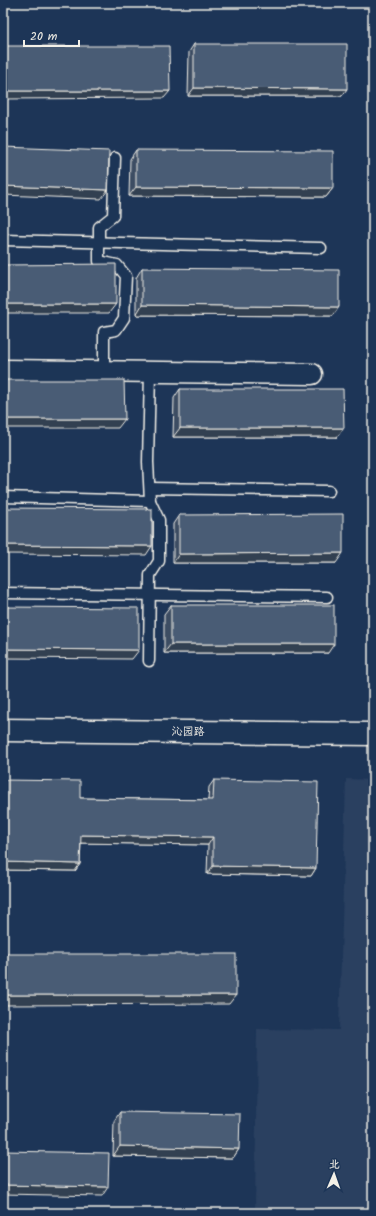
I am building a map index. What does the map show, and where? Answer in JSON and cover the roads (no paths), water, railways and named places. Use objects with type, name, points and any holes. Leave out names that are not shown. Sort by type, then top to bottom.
[{"type":"street","points":[[3,370],[312,374]]},
{"type":"street","name":"沁园路","points":[[3,730],[373,734]]},
{"type":"lane","points":[[104,371],[104,332],[116,330],[124,318],[126,276],[117,265],[98,262],[99,228],[113,216],[115,158]]},
{"type":"lane","points":[[3,240],[321,248]]},
{"type":"lane","points":[[149,661],[150,575],[159,561],[159,520],[150,501],[148,462],[150,372]]},
{"type":"lane","points":[[150,488],[329,491]]},
{"type":"lane","points":[[3,497],[150,501]]},
{"type":"lane","points":[[3,593],[327,597]]}]
